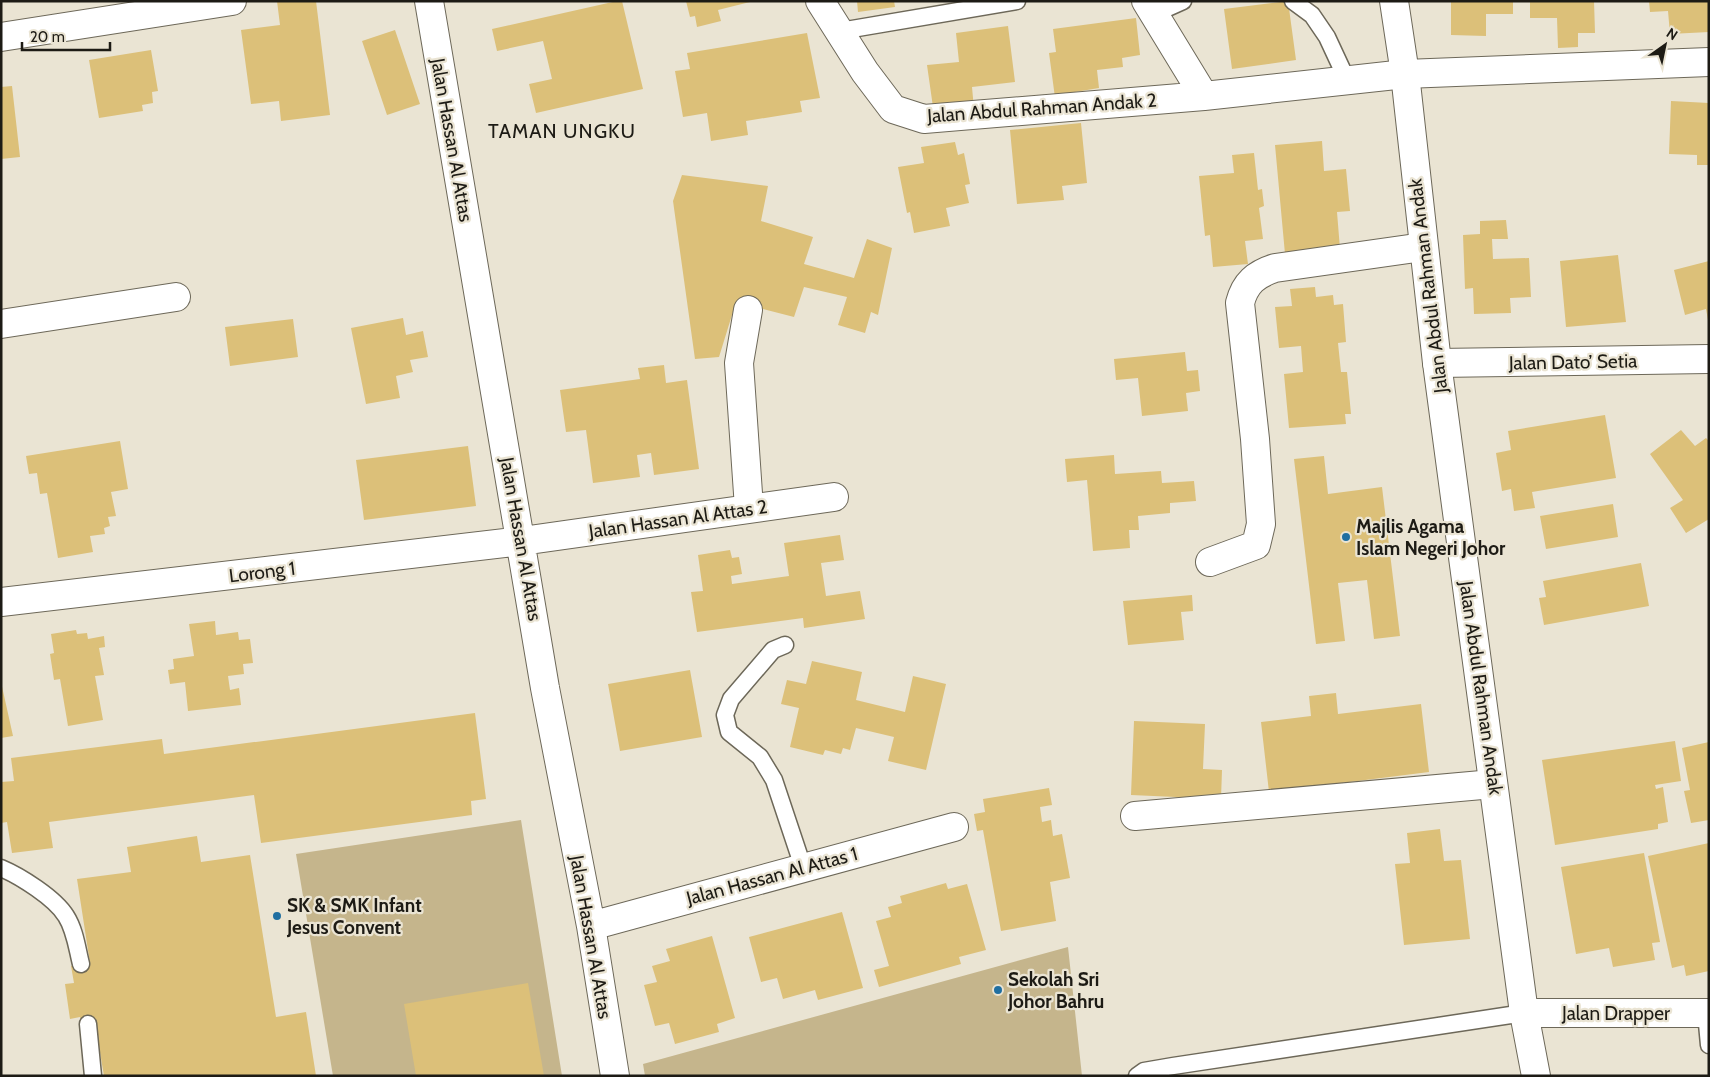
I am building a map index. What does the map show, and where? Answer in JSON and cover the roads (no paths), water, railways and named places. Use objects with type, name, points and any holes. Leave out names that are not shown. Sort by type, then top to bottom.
[{"type":"street","points":[[1,37],[232,1]]},
{"type":"street","name":"Jalan Hassan Al Attas","points":[[429,1],[444,99],[615,1076]]},
{"type":"street","name":"Jalan Abdul Rahman Andak 2","points":[[820,1],[865,72],[893,109],[924,119],[1204,96],[1405,74],[1709,62]]},
{"type":"street","name":"Jalan Abdul Rahman Andak","points":[[1394,1],[1405,74],[1422,247],[1437,363],[1524,1013],[1536,1076]]},
{"type":"street","points":[[1150,8],[1204,96]]},
{"type":"street","points":[[1210,562],[1256,545],[1261,524],[1255,439],[1240,303],[1243,289],[1259,273],[1275,268],[1422,247]]},
{"type":"street","points":[[1,324],[176,297]]},
{"type":"street","points":[[748,310],[739,363],[749,508]]},
{"type":"street","name":"Jalan Dato’ Setia","points":[[1437,363],[1709,359]]},
{"type":"street","name":"Jalan Hassan Al Attas 2","points":[[522,541],[834,497]]},
{"type":"street","name":"Lorong 1","points":[[1,602],[522,541]]},
{"type":"street","points":[[1135,816],[1493,784]]},
{"type":"street","name":"Jalan Hassan Al Attas 1","points":[[590,926],[954,827]]},
{"type":"street","name":"Jalan Drapper","points":[[1524,1013],[1707,1013]]},
{"type":"lane","points":[[840,31],[1017,1]]},
{"type":"lane","points":[[1150,8],[1183,1]]},
{"type":"lane","points":[[1293,1],[1312,14],[1327,37],[1348,80]]},
{"type":"lane","points":[[785,645],[773,650],[731,699],[725,716],[729,732],[760,757],[774,780],[803,867]]},
{"type":"lane","points":[[1,868],[16,875],[57,904],[66,916],[73,931],[81,964]]},
{"type":"lane","points":[[1136,1076],[1144,1071],[1173,1066],[1524,1013]]},
{"type":"lane","points":[[1707,1013],[1709,1045]]},
{"type":"lane","points":[[88,1024],[93,1076]]},
{"type":"place","name":"Majlis Agama Islam Negeri Johor","points":[[1346,537]]},
{"type":"place","name":"SK & SMK Infant Jesus Convent","points":[[277,916]]},
{"type":"place","name":"Sekolah Sri Johor Bahru","points":[[998,990]]},
{"type":"district","name":"TAMAN UNGKU","points":[[562,131]]}]
